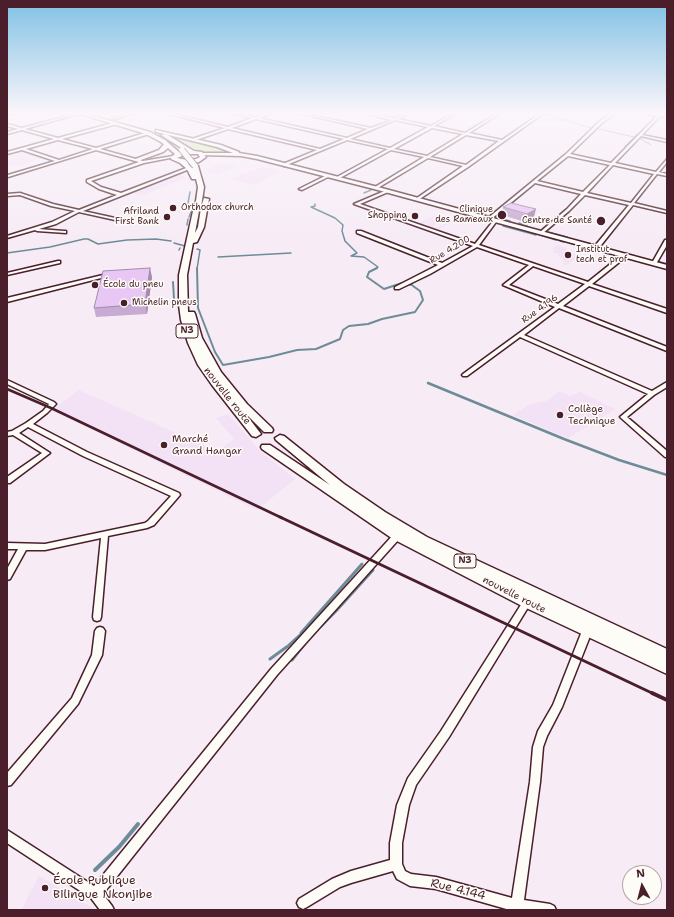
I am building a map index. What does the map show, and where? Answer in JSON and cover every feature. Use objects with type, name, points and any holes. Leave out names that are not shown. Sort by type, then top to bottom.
[{"type":"highway","points":[[178,157],[202,157]]},
{"type":"highway","points":[[178,157],[193,167]]},
{"type":"highway","points":[[178,157],[193,167]]},
{"type":"highway","name":"nouvelle route","points":[[202,157],[201,164],[205,175],[207,193],[199,234],[192,241],[184,265],[182,305],[188,331],[203,365],[215,383],[256,434]]},
{"type":"highway","name":"nouvelle route","points":[[192,241],[187,235],[187,228],[194,182],[193,167]]},
{"type":"highway","name":"nouvelle route","points":[[193,167],[201,187],[192,241],[189,304],[198,338],[217,373],[243,406],[268,430]]},
{"type":"highway","points":[[268,430],[274,431],[278,434],[280,438],[276,444],[266,447],[256,444],[253,438],[256,434],[268,430]]},
{"type":"highway","name":"nouvelle route","points":[[280,438],[340,487],[381,515],[423,540],[667,656]]},
{"type":"highway","name":"nouvelle route","points":[[266,447],[397,536],[527,602],[667,667]]},
{"type":"main road","points":[[136,160],[148,156]]},
{"type":"main road","points":[[202,157],[219,156]]},
{"type":"main road","points":[[244,156],[418,199],[667,267]]},
{"type":"street","points":[[43,156],[59,161]]},
{"type":"street","points":[[9,176],[76,156]]},
{"type":"street","points":[[122,156],[143,162]]},
{"type":"street","points":[[284,165],[307,156]]},
{"type":"street","points":[[338,178],[378,156]]},
{"type":"street","points":[[419,156],[467,166]]},
{"type":"street","points":[[376,188],[431,156]]},
{"type":"street","points":[[418,199],[481,156]]},
{"type":"street","name":"Rue 4.200","points":[[397,288],[428,273],[476,246],[492,220],[566,156]]},
{"type":"street","points":[[571,156],[667,175]]},
{"type":"street","points":[[542,233],[568,210],[620,156]]},
{"type":"street","points":[[122,195],[100,188],[88,181],[143,162],[178,157]]},
{"type":"street","points":[[596,248],[667,160]]},
{"type":"street","points":[[7,237],[35,230],[79,211],[193,167]]},
{"type":"street","points":[[301,189],[328,176]]},
{"type":"street","points":[[534,182],[667,212]]},
{"type":"street","points":[[386,191],[356,204],[667,311]]},
{"type":"street","points":[[7,195],[20,194],[52,205],[114,219]]},
{"type":"street","points":[[35,230],[64,232]]},
{"type":"street","points":[[359,232],[442,265]]},
{"type":"street","points":[[654,263],[667,241]]},
{"type":"street","name":"Rue 4.196","points":[[465,375],[589,284],[625,255]]},
{"type":"street","points":[[7,274],[58,262]]},
{"type":"street","points":[[532,265],[505,285],[667,349]]},
{"type":"street","points":[[7,300],[107,275]]},
{"type":"street","points":[[520,335],[652,394]]},
{"type":"street","points":[[7,382],[53,404],[45,412],[28,424],[10,434]]},
{"type":"street","points":[[667,384],[623,417],[667,455]]},
{"type":"street","points":[[7,546],[45,547],[149,524],[176,495],[85,454],[28,424]]},
{"type":"street","points":[[7,481],[47,454],[10,434]]},
{"type":"street","points":[[97,617],[105,538],[104,535]]},
{"type":"street","points":[[95,894],[274,672],[397,536]]},
{"type":"street","points":[[7,577],[23,547]]},
{"type":"street","points":[[303,903],[336,883],[396,864],[396,843],[403,805],[412,782],[445,734],[527,602]]},
{"type":"street","points":[[7,781],[75,701],[97,655],[100,631]]},
{"type":"street","points":[[516,907],[534,790],[538,747],[542,734],[558,707],[587,631]]},
{"type":"street","points":[[9,841],[95,894],[108,910]]},
{"type":"street","name":"Rue 4.144","points":[[396,864],[401,875],[410,880],[436,883],[516,907],[550,910]]},
{"type":"shaded area","points":[[7,156],[44,157],[20,167],[7,164]]},
{"type":"shaded area","points":[[223,163],[237,167],[216,175],[208,172],[206,169]]},
{"type":"shaded area","points":[[261,167],[280,169],[277,171],[281,172],[253,185],[230,179]]},
{"type":"shaded area","points":[[179,174],[186,178],[142,196],[132,193]]},
{"type":"shaded area","points":[[445,212],[423,224],[428,225],[430,224],[426,223],[441,216],[447,218],[433,226],[436,228],[453,220],[453,217],[457,215],[463,217],[437,230],[419,223]]},
{"type":"shaded area","name":"Institut tech et prof","points":[[557,245],[568,249],[565,251],[580,256],[566,265],[562,264],[566,262],[562,260],[564,259],[557,256],[559,254],[552,252],[555,250],[552,249]]},
{"type":"shaded area","name":"Marché Grand Hangar","points":[[79,390],[217,451],[234,439],[216,418],[228,414],[261,452],[295,479],[257,510],[52,410]]},
{"type":"shaded area","name":"Collège Technique","points":[[560,391],[570,396],[580,392],[615,409],[568,438],[513,415],[530,404],[546,401]]},
{"type":"shaded area","name":"École Publique Bilingue Nkonjibe","points":[[39,876],[94,909],[94,910],[21,910]]},
{"type":"building","points":[[511,203],[536,209],[527,214],[503,207]]},
{"type":"building","name":"Michelin pneus","points":[[150,268],[145,304],[94,308],[103,271]]},
{"type":"waterway","points":[[364,193],[371,190]]},
{"type":"waterway","points":[[187,209],[190,192]]},
{"type":"waterway","points":[[315,204],[315,206],[311,207],[335,218],[343,225],[342,231],[345,241],[357,253],[351,256],[364,257],[378,267],[375,269]]},
{"type":"waterway","points":[[189,217],[191,212]]},
{"type":"waterway","points":[[498,218],[510,221]]},
{"type":"waterway","points":[[187,225],[188,219]]},
{"type":"waterway","points":[[519,223],[527,226]]},
{"type":"waterway","points":[[503,226],[536,235]]},
{"type":"waterway","points":[[548,232],[567,237]]},
{"type":"waterway","points":[[540,235],[556,240]]},
{"type":"waterway","points":[[7,253],[50,247],[84,239],[88,239],[98,244],[127,240],[156,239],[171,241]]},
{"type":"waterway","points":[[560,241],[564,242]]},
{"type":"waterway","points":[[174,243],[185,246]]},
{"type":"waterway","points":[[573,244],[579,246]]},
{"type":"waterway","points":[[583,247],[588,248]]},
{"type":"waterway","points":[[197,249],[200,250],[197,269]]},
{"type":"waterway","points":[[218,257],[291,253]]},
{"type":"waterway","points":[[657,261],[667,264]]},
{"type":"waterway","points":[[197,269],[198,308],[215,352],[223,365],[269,357],[297,350],[316,349],[340,339],[343,330],[349,326],[368,324],[382,319],[415,312],[423,300],[420,291],[413,286]]},
{"type":"waterway","points":[[375,269],[369,272],[367,277],[384,289],[402,283],[412,285]]},
{"type":"waterway","points":[[173,282],[174,299]]},
{"type":"waterway","points":[[428,383],[564,439],[619,460],[667,475]]},
{"type":"waterway","points":[[301,633],[362,564]]},
{"type":"waterway","points":[[336,611],[373,570]]},
{"type":"waterway","points":[[321,626],[335,612]]},
{"type":"waterway","points":[[289,645],[300,635]]},
{"type":"waterway","points":[[292,660],[307,641]]},
{"type":"waterway","points":[[270,659],[288,646]]},
{"type":"waterway","points":[[95,870],[119,847],[138,824]]},
{"type":"railway","points":[[7,389],[51,408],[282,518]]},
{"type":"railway","points":[[280,517],[654,694]]},
{"type":"railway","points":[[652,693],[667,700]]},
{"type":"place","name":"Orthodox church","points":[[173,208]]},
{"type":"place","name":"Clinique des Rameaux","points":[[502,215]]},
{"type":"place","name":"Shopping","points":[[415,216]]},
{"type":"place","name":"Afriland First Bank","points":[[167,217]]},
{"type":"place","name":"Centre de Santé","points":[[601,221]]},
{"type":"place","name":"Institut tech et prof","points":[[568,255]]},
{"type":"place","name":"École du pneu","points":[[95,285]]},
{"type":"place","name":"Michelin pneus","points":[[124,303]]},
{"type":"place","name":"Collège Technique","points":[[560,415]]},
{"type":"place","name":"Marché Grand Hangar","points":[[164,445]]},
{"type":"place","name":"École Publique Bilingue Nkonjibe","points":[[45,888]]}]
